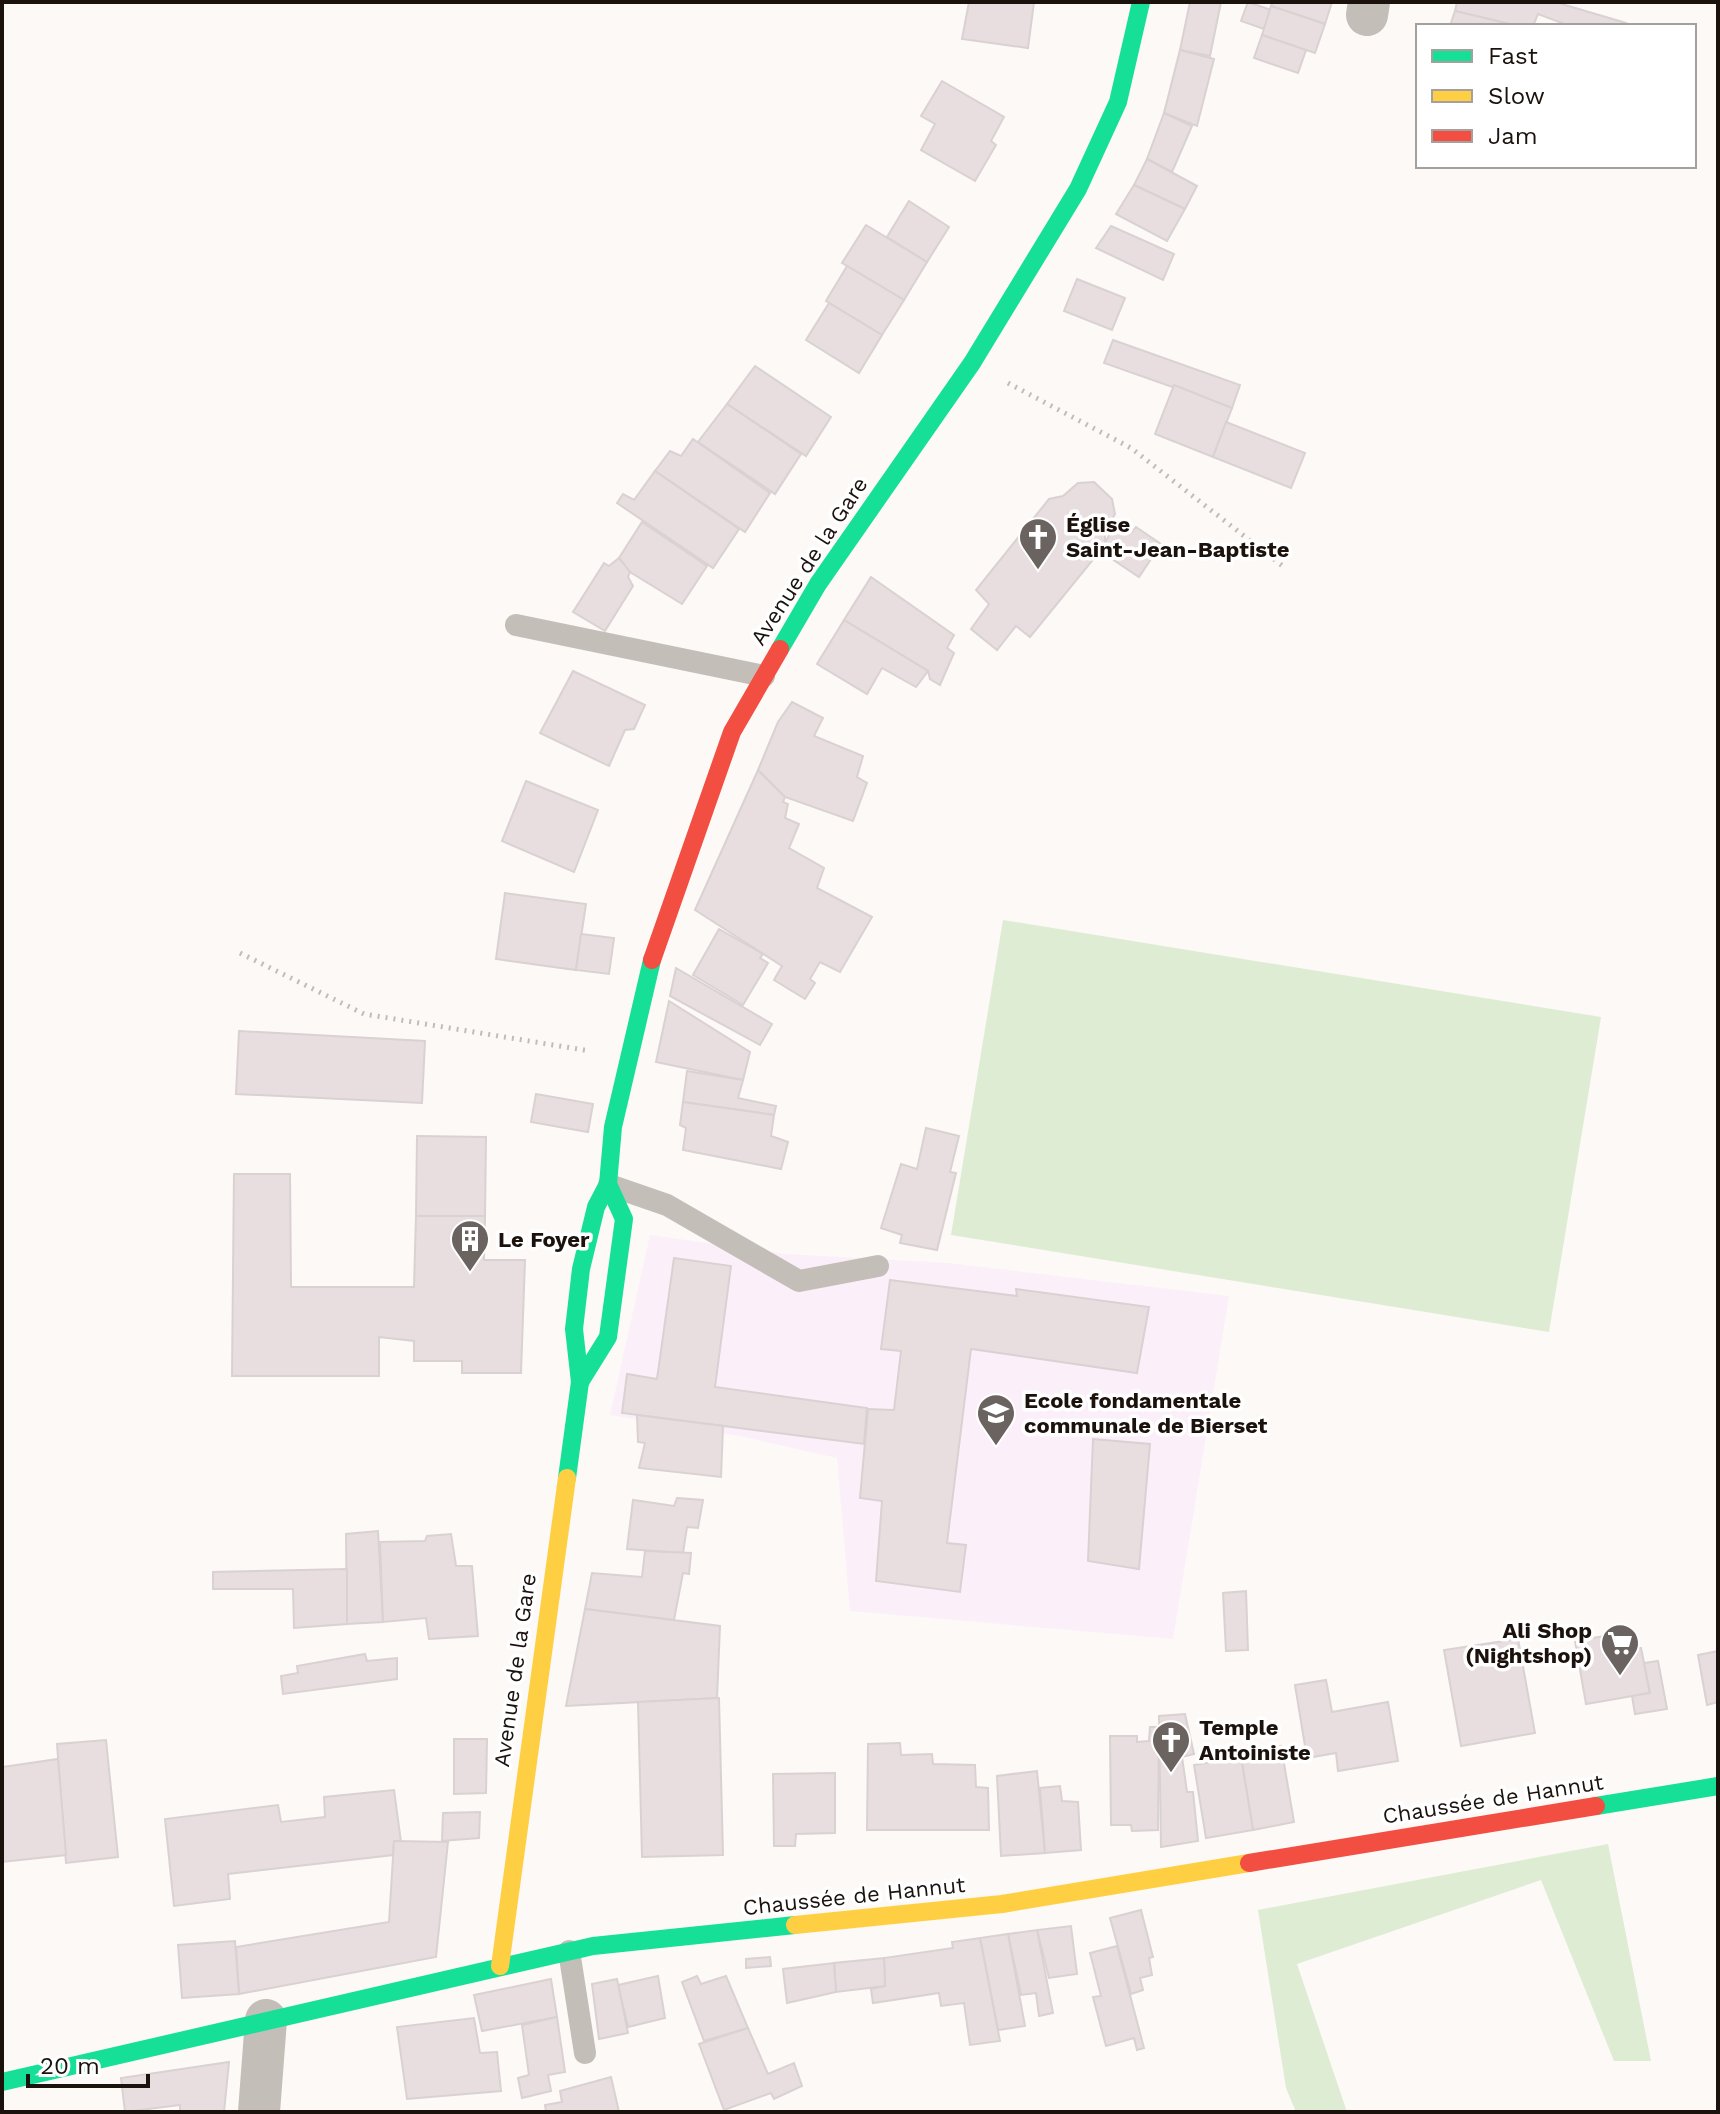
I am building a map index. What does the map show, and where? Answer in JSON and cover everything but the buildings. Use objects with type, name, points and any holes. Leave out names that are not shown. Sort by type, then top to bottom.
[{"type":"street","name":"Avenue de la Gare","points":[[500,1966],[580,1382],[574,1329],[581,1269],[596,1207],[608,1184],[613,1127],[651,963],[732,732],[818,584],[972,363],[1095,155],[1118,102],[1141,2]]},
{"type":"street","name":"Avenue de la Gare","points":[[580,1382],[608,1337],[624,1219],[608,1184]]},
{"type":"street","name":"Chaussée de Hannut","points":[[2,2082],[569,1951],[1002,1904],[1718,1786]]},
{"type":"street","points":[[259,2112],[266,2020]]},
{"type":"lane","points":[[516,625],[764,676]]},
{"type":"lane","points":[[608,1184],[667,1205],[799,1281],[878,1266]]},
{"type":"lane","points":[[569,1951],[585,2053]]},
{"type":"path","points":[[972,363],[1131,448],[1284,567]]},
{"type":"path","points":[[240,953],[364,1014],[629,1058]]},
{"type":"shaded area","name":"Ecole fondamentale communale de Bierset","points":[[650,1235],[786,1254],[949,1263],[1229,1296],[1173,1639],[850,1611],[837,1458],[739,1436],[610,1415]]},
{"type":"green space","points":[[1003,920],[1601,1017],[1549,1332],[951,1235]]},
{"type":"green space","points":[[1608,1844],[1651,2061],[1614,2061],[1541,1880],[1297,1964],[1347,2112],[1296,2112],[1286,2088],[1258,1910]]},
{"type":"traffic: fast","points":[[780,649],[818,584],[972,363],[1078,189],[1118,102],[1141,2]]},
{"type":"traffic: fast","points":[[567,1478],[580,1382],[574,1329],[581,1269],[596,1207],[608,1184],[613,1127],[652,960]]},
{"type":"traffic: fast","points":[[580,1382],[608,1337],[624,1219],[608,1184]]},
{"type":"traffic: fast","points":[[1596,1806],[1718,1786]]},
{"type":"traffic: fast","points":[[2,2082],[593,1946],[795,1925]]},
{"type":"traffic: slow","points":[[500,1966],[567,1478]]},
{"type":"traffic: slow","points":[[795,1925],[1002,1904],[1249,1863]]},
{"type":"traffic: jam","points":[[652,960],[732,732],[780,649]]},
{"type":"traffic: jam","points":[[1249,1863],[1596,1806]]},
{"type":"place","name":"Église Saint-Jean-Baptiste","points":[[1038,571]]},
{"type":"place","name":"Le Foyer","points":[[470,1273]]},
{"type":"place","name":"Ecole fondamentale communale de Bierset","points":[[996,1447]]},
{"type":"place","name":"Ali Shop (Nightshop)","points":[[1620,1677]]},
{"type":"place","name":"Temple Antoiniste","points":[[1171,1774]]}]
